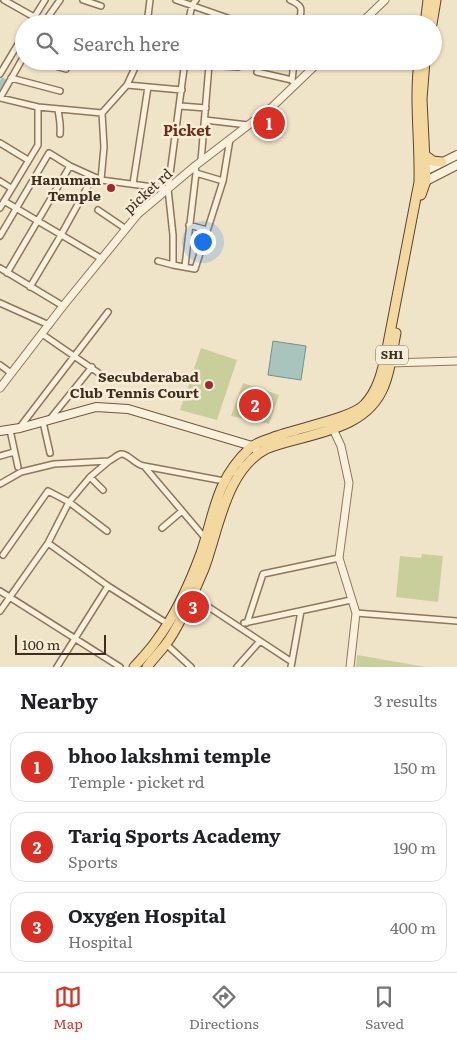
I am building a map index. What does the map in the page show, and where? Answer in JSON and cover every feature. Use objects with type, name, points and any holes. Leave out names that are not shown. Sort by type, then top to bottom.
[{"type":"main road","points":[[426,15],[428,0]]},
{"type":"main road","points":[[434,15],[436,0]]},
{"type":"main road","name":"SH1","points":[[134,667],[168,624],[190,579],[205,538],[219,490],[236,463],[252,446],[290,431],[348,415],[358,410],[373,393],[380,379],[423,177],[416,95],[418,70]]},
{"type":"main road","name":"SH1","points":[[146,667],[166,644],[192,596],[204,569],[230,492],[248,463],[261,452],[353,421],[365,414],[373,406],[384,387],[419,204],[426,156],[422,99],[424,70]]},
{"type":"main road","points":[[423,177],[442,162],[457,155]]},
{"type":"main road","points":[[426,156],[433,161],[442,162]]},
{"type":"main road","points":[[423,177],[457,165]]},
{"type":"main road","points":[[0,432],[96,407],[128,410],[252,446],[261,452]]},
{"type":"street","points":[[4,0],[30,15]]},
{"type":"street","points":[[35,15],[45,0]]},
{"type":"street","points":[[49,15],[60,0]]},
{"type":"street","points":[[83,0],[101,6]]},
{"type":"street","points":[[148,15],[150,0]]},
{"type":"street","points":[[176,0],[194,3],[222,15]]},
{"type":"street","points":[[290,0],[300,4],[302,8],[301,15]]},
{"type":"street","points":[[369,15],[385,0]]},
{"type":"street","points":[[0,74],[15,49]]},
{"type":"street","points":[[16,70],[0,98],[38,107],[102,113]]},
{"type":"street","points":[[100,180],[104,147],[102,113],[127,85],[134,70]]},
{"type":"street","points":[[173,264],[173,235],[168,189],[184,70]]},
{"type":"street","points":[[201,161],[206,108],[206,70]]},
{"type":"street","points":[[291,89],[293,70]]},
{"type":"street","name":"picket rd","points":[[0,388],[63,306],[138,214],[195,170],[201,161],[272,107],[311,70]]},
{"type":"street","points":[[257,72],[292,80]]},
{"type":"street","points":[[11,78],[60,91]]},
{"type":"street","points":[[127,85],[182,90]]},
{"type":"street","points":[[133,184],[148,87]]},
{"type":"street","points":[[180,106],[206,108]]},
{"type":"street","points":[[0,208],[38,145],[38,107]]},
{"type":"street","points":[[58,109],[61,122],[60,134]]},
{"type":"street","points":[[205,120],[248,125]]},
{"type":"street","points":[[158,260],[195,269],[223,181],[230,139]]},
{"type":"street","points":[[0,143],[28,160]]},
{"type":"street","points":[[0,236],[49,153],[70,166],[100,180],[168,189]]},
{"type":"street","points":[[7,273],[70,166]]},
{"type":"street","points":[[185,266],[195,170],[223,181]]},
{"type":"street","points":[[30,287],[62,235],[93,177]]},
{"type":"street","points":[[0,181],[12,188]]},
{"type":"street","points":[[4,201],[102,258]]},
{"type":"street","points":[[98,210],[126,229]]},
{"type":"street","points":[[189,225],[208,230]]},
{"type":"street","points":[[0,268],[63,306]]},
{"type":"street","points":[[0,312],[2,305],[49,325]]},
{"type":"street","points":[[20,428],[108,312]]},
{"type":"street","points":[[42,334],[100,374]]},
{"type":"street","points":[[390,363],[457,361]]},
{"type":"street","points":[[0,365],[11,374]]},
{"type":"street","points":[[50,453],[46,421],[92,368]]},
{"type":"street","points":[[333,429],[340,446],[349,483],[339,558],[356,613],[350,667]]},
{"type":"street","points":[[10,430],[18,466]]},
{"type":"street","points":[[0,456],[14,452]]},
{"type":"street","points":[[0,611],[48,543],[69,502],[90,477],[109,461],[121,454],[126,455],[137,465],[224,481]]},
{"type":"street","points":[[0,484],[21,472],[54,464],[109,461]]},
{"type":"street","points":[[144,466],[205,538]]},
{"type":"street","points":[[90,477],[103,490]]},
{"type":"street","points":[[3,555],[48,491],[69,502],[107,532]]},
{"type":"street","points":[[162,528],[182,511]]},
{"type":"street","points":[[48,543],[108,586],[168,624]]},
{"type":"street","points":[[247,623],[263,574],[339,558]]},
{"type":"street","points":[[57,667],[108,586]]},
{"type":"street","points":[[0,591],[120,667]]},
{"type":"street","points":[[192,596],[260,640],[292,664],[301,611]]},
{"type":"street","points":[[237,625],[351,600]]},
{"type":"street","points":[[356,613],[457,621]]},
{"type":"street","points":[[237,667],[260,640]]},
{"type":"street","points":[[166,644],[191,667]]},
{"type":"green space","name":"Secubderabad Club Tennis Court","points":[[201,348],[237,360],[217,420],[180,410]]},
{"type":"green space","points":[[243,383],[279,395],[269,424],[231,416]]},
{"type":"green space","points":[[422,554],[443,556],[438,602],[396,597],[400,556],[421,558]]},
{"type":"green space","points":[[357,655],[426,667],[356,667]]},
{"type":"water","points":[[273,341],[306,346],[301,380],[268,375]]},
{"type":"waterway","points":[[0,86],[3,81]]},
{"type":"place","name":"bhoo lakshmi temple","points":[[269,123]]},
{"type":"place","name":"Hanuman Temple","points":[[111,188]]},
{"type":"place","name":"Secubderabad Club Tennis Court","points":[[209,385]]},
{"type":"place","name":"Tariq Sports Academy","points":[[255,405]]},
{"type":"place","name":"Oxygen Hospital","points":[[193,607]]},
{"type":"district","name":"Picket","points":[[187,131]]}]
